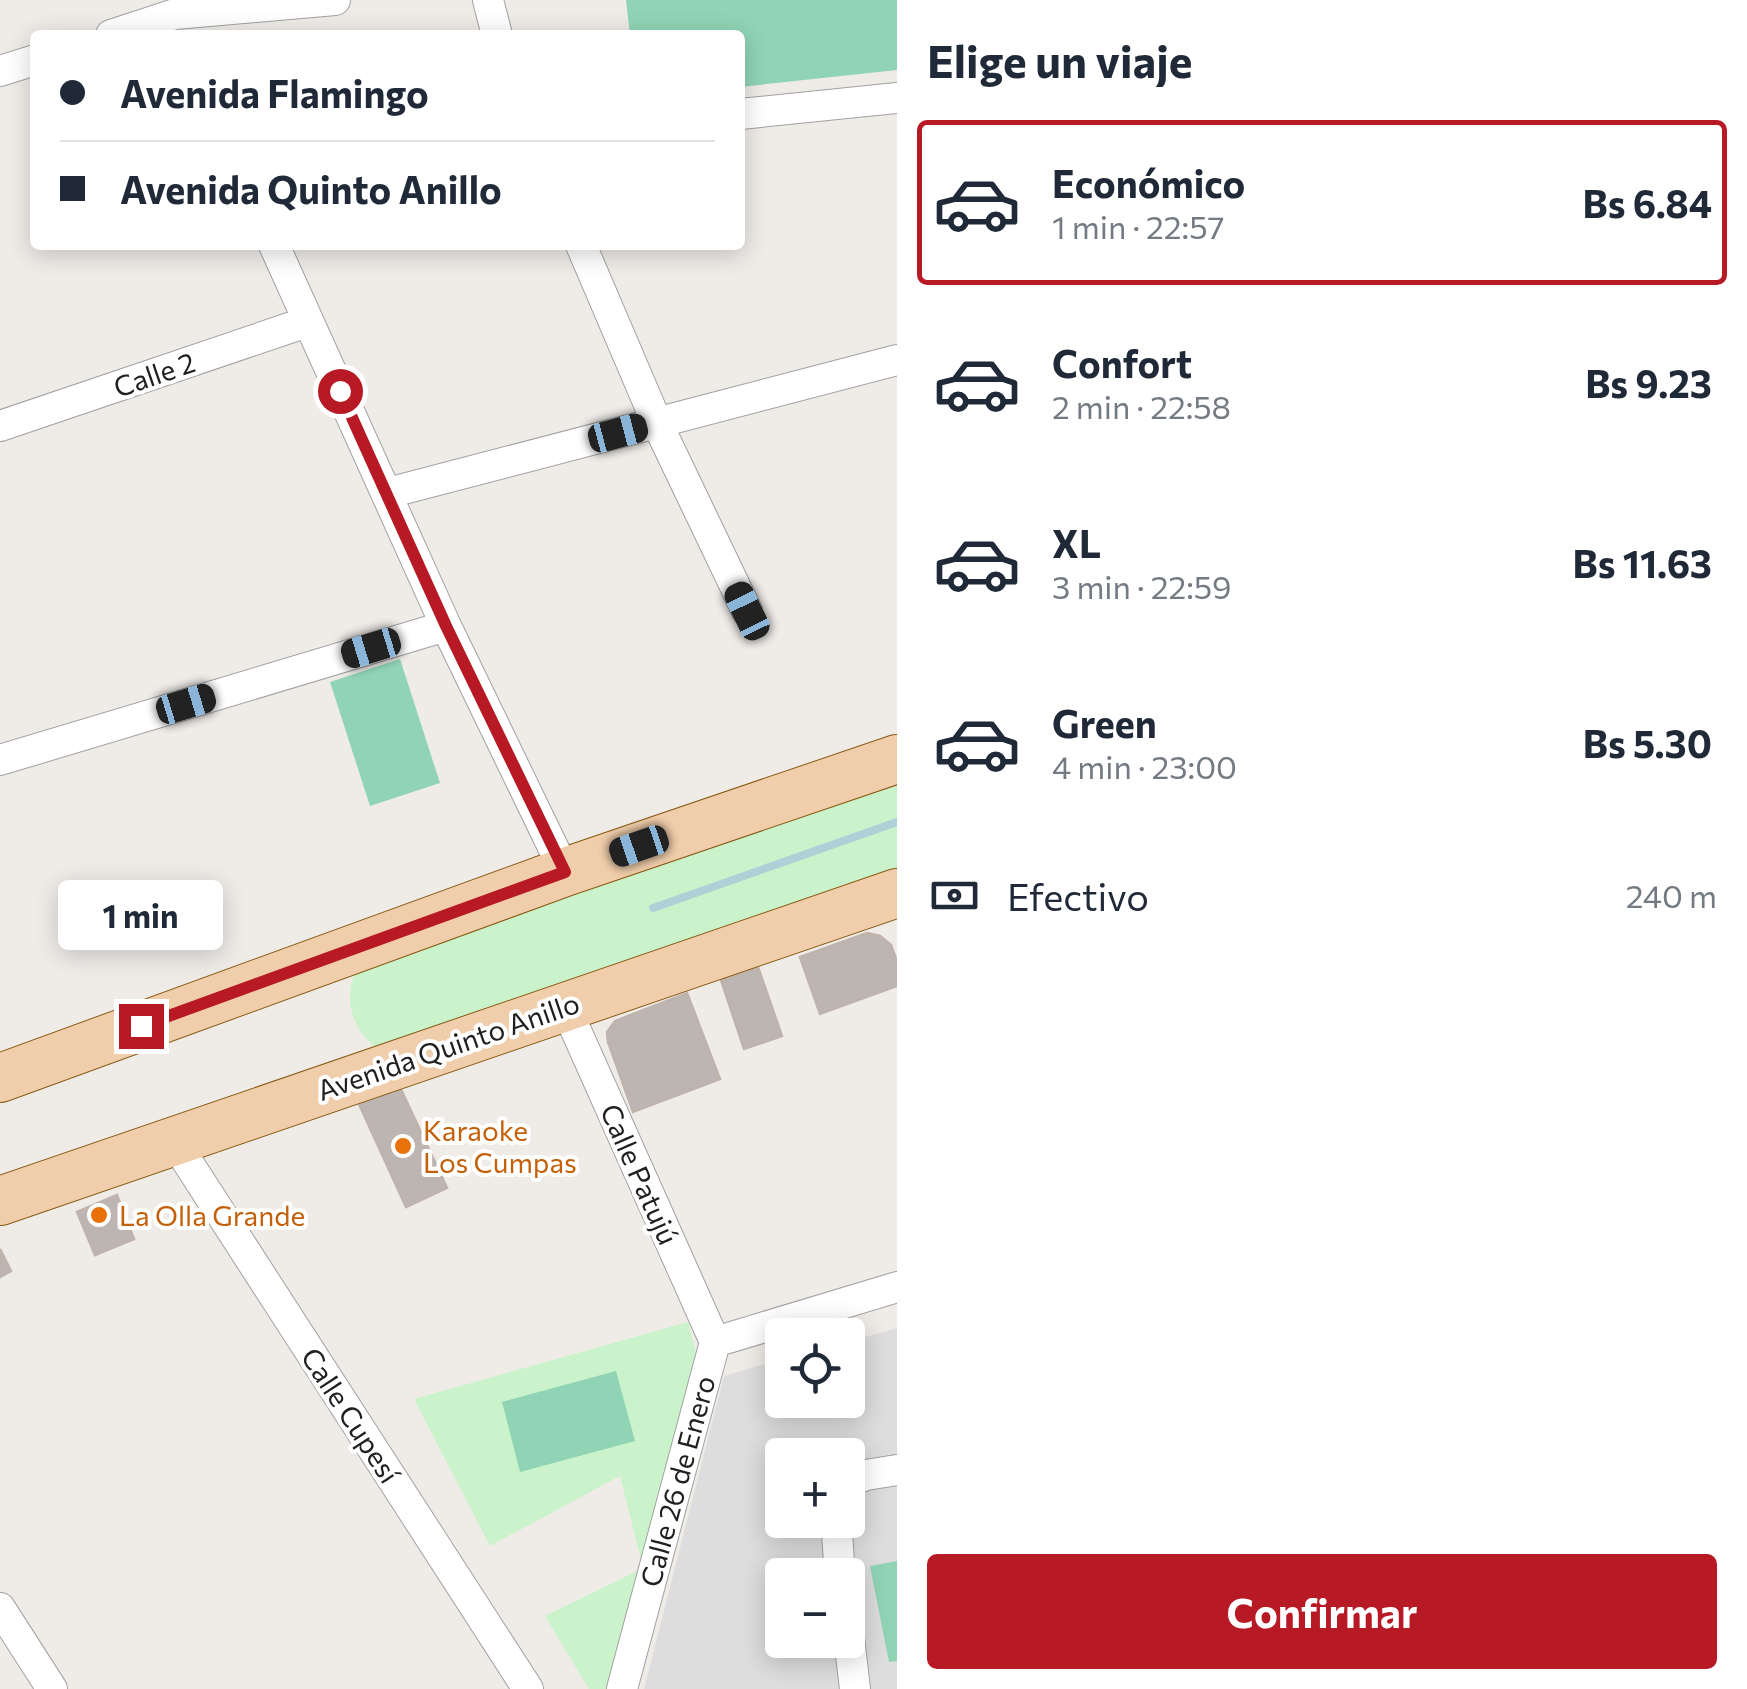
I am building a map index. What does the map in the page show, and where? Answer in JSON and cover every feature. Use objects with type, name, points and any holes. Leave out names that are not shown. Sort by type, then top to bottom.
[{"type":"main road","points":[[0,1078],[565,872],[897,759]]},
{"type":"main road","name":"Avenida Quinto Anillo","points":[[0,1200],[897,892]]},
{"type":"street","points":[[129,30],[178,16],[335,0]]},
{"type":"street","points":[[488,0],[496,30]]},
{"type":"street","points":[[0,72],[30,62]]},
{"type":"street","points":[[745,113],[897,98]]},
{"type":"street","points":[[276,250],[446,626],[565,872]]},
{"type":"street","points":[[584,250],[656,423],[747,611]]},
{"type":"street","name":"Calle 2","points":[[0,426],[307,322]]},
{"type":"street","points":[[388,493],[897,360]]},
{"type":"street","points":[[0,760],[446,626]]},
{"type":"street","name":"Calle Patujú","points":[[564,1006],[715,1342]]},
{"type":"street","name":"Calle Cupesí","points":[[174,1141],[528,1689]]},
{"type":"street","name":"Calle 26 de Enero","points":[[622,1689],[715,1342],[897,1287]]},
{"type":"street","points":[[865,1475],[897,1470]]},
{"type":"street","points":[[0,1608],[52,1689]]},
{"type":"street","points":[[851,1658],[855,1689]]},
{"type":"shaded area","points":[[897,1328],[897,1689],[644,1689],[724,1376],[765,1364],[765,1418],[865,1418],[865,1337]]},
{"type":"green space","points":[[626,0],[897,0],[897,70],[745,86],[745,30],[629,30]]},
{"type":"green space","points":[[400,659],[440,783],[370,806],[330,682]]},
{"type":"green space","points":[[897,771],[897,874],[377,1049],[359,1029],[350,995],[362,959]]},
{"type":"green space","points":[[688,1322],[696,1353],[614,1689],[589,1689],[545,1616],[643,1568],[620,1476],[490,1546],[414,1399]]},
{"type":"green space","points":[[616,1371],[635,1441],[520,1472],[502,1402]]},
{"type":"green space","points":[[897,1561],[897,1661],[889,1662],[870,1566]]},
{"type":"building","points":[[867,933],[880,936],[891,945],[897,961],[897,986],[820,1014],[800,957]]},
{"type":"building","points":[[758,967],[782,1036],[744,1049],[721,980]]},
{"type":"building","points":[[687,993],[720,1079],[633,1112],[607,1032],[615,1021]]},
{"type":"building","name":"Karaoke Los Cumpas","points":[[399,1085],[447,1188],[406,1207],[359,1104]]},
{"type":"building","points":[[117,1195],[134,1239],[95,1255],[77,1212]]},
{"type":"building","points":[[0,1249],[11,1271],[0,1277]]},
{"type":"waterway","points":[[653,908],[897,822]]},
{"type":"place","name":"Karaoke Los Cumpas","points":[[403,1146]]},
{"type":"place","name":"La Olla Grande","points":[[99,1215]]},
{"type":"route","points":[[141,1026],[565,872],[446,626],[340,391]]}]
